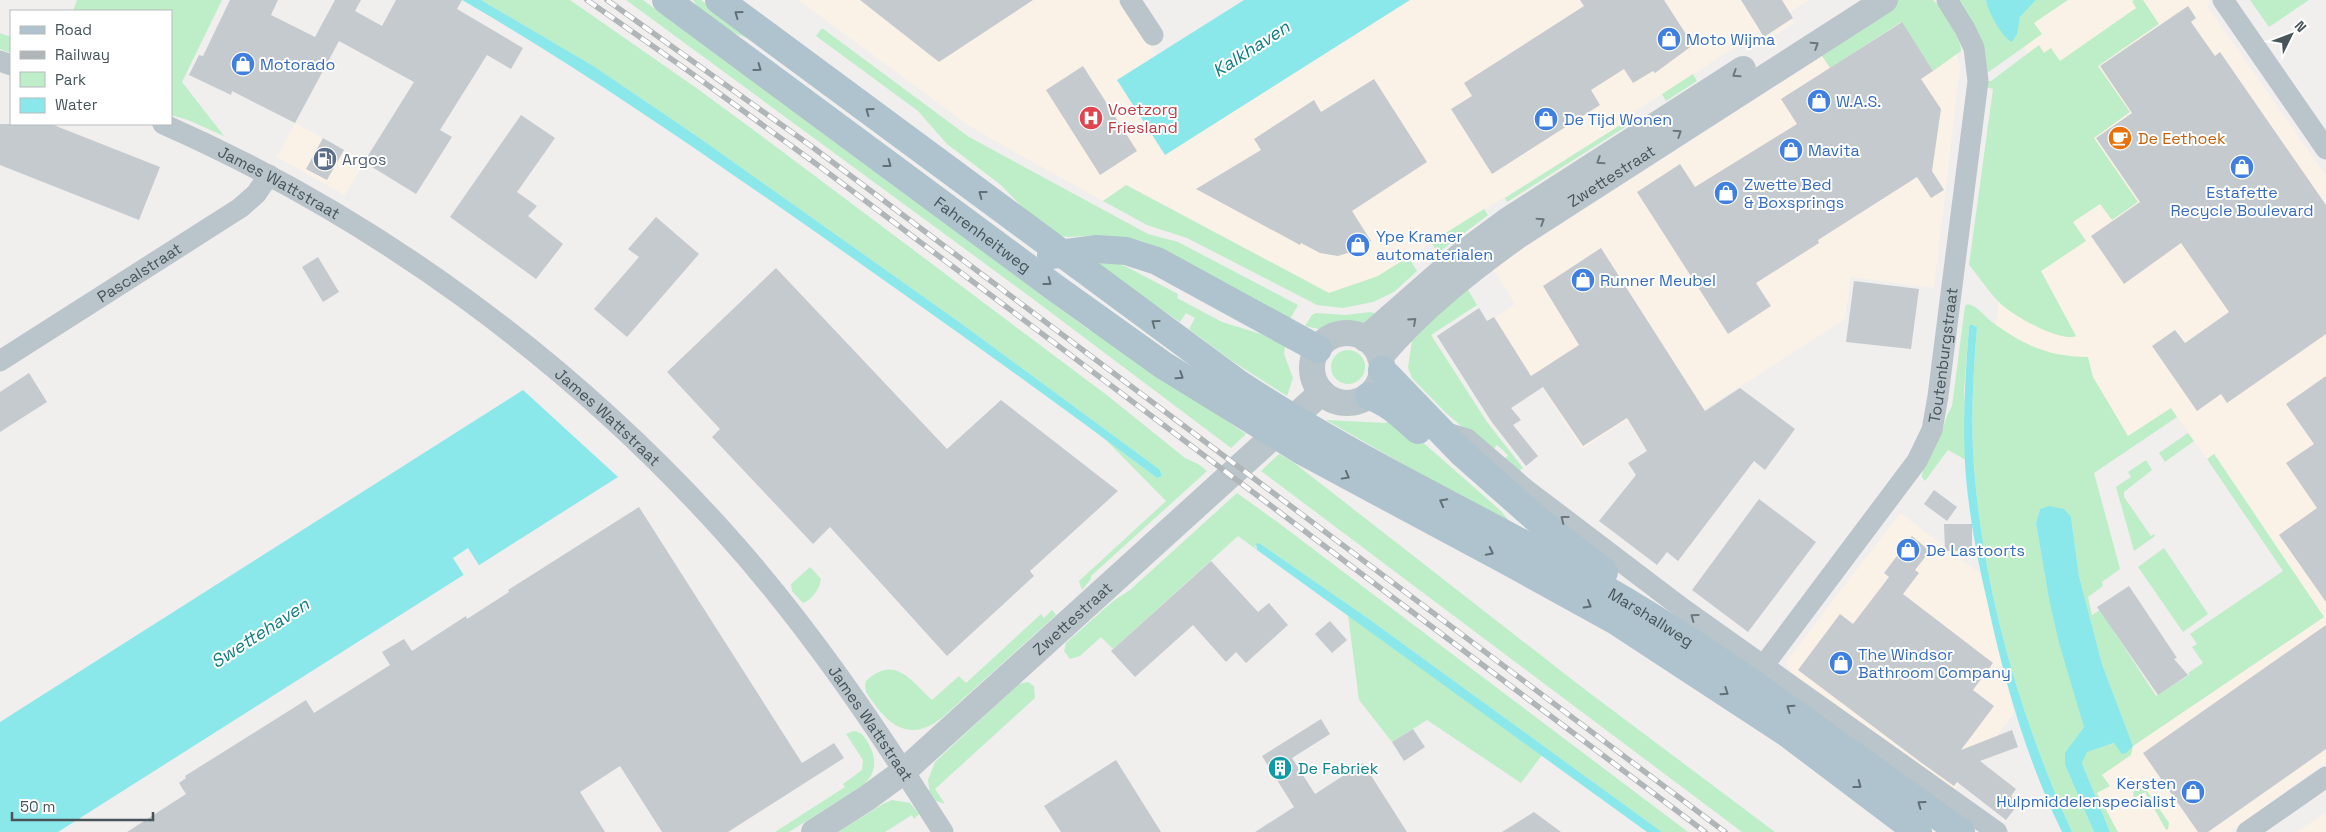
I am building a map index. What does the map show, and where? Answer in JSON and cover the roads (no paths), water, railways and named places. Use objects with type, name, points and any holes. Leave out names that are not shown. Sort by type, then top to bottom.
[{"type":"main road","name":"Fahrenheitweg","points":[[719,0],[1062,254],[1257,410]]},
{"type":"main road","name":"Fahrenheitweg","points":[[668,2],[1132,343],[1257,410],[1313,444]]},
{"type":"main road","points":[[966,222],[997,226],[1040,255],[1062,254],[1097,248],[1126,251],[1157,261],[1318,349]]},
{"type":"main road","points":[[1376,355],[1439,430],[1547,528],[1582,557],[1619,580],[1638,608]]},
{"type":"main road","points":[[1369,396],[1381,400],[1392,407],[1500,502],[1518,521],[1533,548],[1545,581]]},
{"type":"main road","name":"Marshallweg","points":[[1313,444],[1533,548],[1638,608],[1776,698],[1961,832]]},
{"type":"main road","name":"Marshallweg","points":[[1313,444],[1616,621],[1711,682],[1826,762],[1918,832]]},
{"type":"street","points":[[1130,0],[1153,35]]},
{"type":"street","name":"Zwettestraat","points":[[1376,355],[1462,254],[1508,220],[1851,0]]},
{"type":"street","name":"Zwettestraat","points":[[1376,355],[1474,268],[1519,235],[1885,0]]},
{"type":"street","name":"Toutenburgstraat","points":[[1764,665],[1918,461],[1932,430],[1938,396],[1978,81],[1974,48],[1947,0]]},
{"type":"street","points":[[2223,0],[2326,149]]},
{"type":"street","name":"James Wattstraat","points":[[165,125],[269,175],[338,214],[433,275],[543,359],[607,415],[692,498],[762,577],[821,652],[904,771],[943,832]]},
{"type":"street","name":"Pascalstraat","points":[[0,361],[240,208],[256,194],[269,175]]},
{"type":"street","points":[[1345,333],[1356,334],[1376,355],[1376,388],[1369,396],[1350,403],[1339,402],[1322,392],[1313,376],[1314,357],[1318,349],[1325,341],[1345,333]]},
{"type":"street","name":"Zwettestraat","points":[[814,832],[867,798],[904,771],[1322,392]]},
{"type":"street","name":"Marshallweg","points":[[1439,430],[1467,439],[1556,512],[1726,640],[1764,665],[1997,832]]},
{"type":"street","points":[[2247,832],[2326,776]]},
{"type":"water","points":[[462,0],[481,0],[595,67],[701,139],[962,324],[1159,469],[1162,476],[1157,478],[956,331],[696,150],[604,88]]},
{"type":"water","name":"Kalkhaven","points":[[1244,0],[1410,0],[1165,155],[1117,80]]},
{"type":"water","points":[[1986,0],[2036,0],[2020,17],[2017,34],[2012,42],[2004,36],[1996,24]]},
{"type":"water","points":[[1971,324],[1977,327],[1974,365],[1973,460],[1980,525],[1988,570],[1997,615],[2022,704],[2037,747],[2072,832],[2062,832],[2049,805],[2018,721],[2002,664],[1978,558],[1966,478],[1964,440],[1966,365],[1969,327]]},
{"type":"water","name":"Swettehaven","points":[[523,390],[618,477],[58,832],[0,832],[0,722]]},
{"type":"water","points":[[2049,506],[2064,509],[2071,517],[2079,576],[2102,664],[2133,746],[2126,753],[2122,754],[2114,743],[2087,752],[2082,763],[2110,832],[2094,832],[2065,765],[2065,753],[2084,727],[2059,643],[2048,594],[2036,523],[2040,509]]},
{"type":"water","points":[[1259,543],[1369,619],[1662,832],[1647,832],[1257,550],[1256,544]]},
{"type":"railway","points":[[587,0],[819,166],[1705,832]]},
{"type":"railway","points":[[607,0],[811,146],[1725,832]]},
{"type":"place","name":"Moto Wijma","points":[[1669,39]]},
{"type":"place","name":"Motorado","points":[[243,64]]},
{"type":"place","name":"W.A.S.","points":[[1819,101]]},
{"type":"place","name":"Voetzorg Friesland","points":[[1091,118]]},
{"type":"place","name":"De Tijd Wonen","points":[[1546,119]]},
{"type":"place","name":"De Eethoek","points":[[2120,138]]},
{"type":"place","name":"Mavita","points":[[1791,150]]},
{"type":"place","name":"Argos","points":[[325,159]]},
{"type":"place","name":"Estafette Recycle Boulevard","points":[[2242,167]]},
{"type":"place","name":"Zwette Bed & Boxsprings","points":[[1726,193]]},
{"type":"place","name":"Ype Kramer automaterialen","points":[[1358,245]]},
{"type":"place","name":"Runner Meubel","points":[[1583,280]]},
{"type":"place","name":"De Lastoorts","points":[[1908,550]]},
{"type":"place","name":"The Windsor Bathroom Company","points":[[1841,663]]},
{"type":"place","name":"De Fabriek","points":[[1280,768]]},
{"type":"place","name":"Kersten Hulpmiddelenspecialist","points":[[2193,792]]}]
